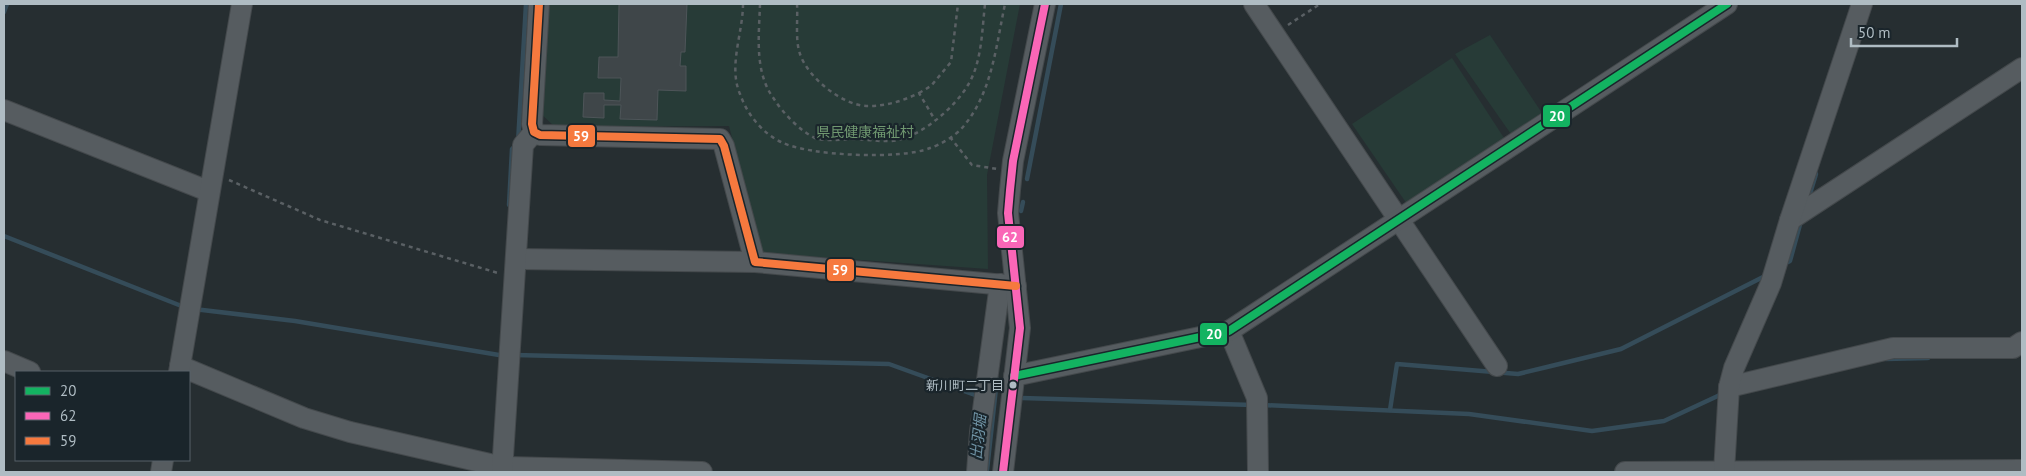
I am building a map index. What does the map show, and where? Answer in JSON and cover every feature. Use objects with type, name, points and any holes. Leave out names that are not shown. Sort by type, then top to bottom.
[{"type":"street","points":[[179,369],[242,4]]},
{"type":"street","points":[[534,132],[532,124],[539,4]]},
{"type":"street","points":[[977,472],[980,432],[1008,285],[1008,213],[1012,172],[1044,4]]},
{"type":"street","points":[[1254,4],[1497,366]]},
{"type":"street","points":[[1014,376],[1229,331],[1727,4]]},
{"type":"street","points":[[1724,472],[1729,387],[1734,368],[1772,283],[1790,220],[1862,4]]},
{"type":"street","points":[[1790,220],[2022,68]]},
{"type":"street","points":[[4,110],[210,182]]},
{"type":"street","points":[[534,132],[540,134],[720,139],[724,146],[755,262]]},
{"type":"street","points":[[503,470],[523,145],[534,132]]},
{"type":"street","points":[[515,268],[755,262],[1008,285]]},
{"type":"street","points":[[1003,472],[1020,328],[1008,285]]},
{"type":"street","points":[[1229,331],[1257,398],[1258,472]]},
{"type":"street","points":[[1729,387],[1893,348],[2013,348],[2022,342]]},
{"type":"street","points":[[4,361],[28,371]]},
{"type":"street","points":[[190,373],[304,418],[350,432],[503,470],[702,472]]},
{"type":"street","points":[[1625,472],[2022,470]]},
{"type":"path","points":[[743,4],[738,38],[737,77],[739,93],[762,130],[781,142],[820,152],[892,155],[931,148],[962,128],[989,82],[1005,4]]},
{"type":"path","points":[[760,4],[759,64],[773,98],[803,131],[816,138],[832,140],[898,140],[921,130],[957,102],[970,83],[979,53],[985,4]]},
{"type":"path","points":[[797,4],[800,53],[810,73],[832,94],[866,106],[902,102],[931,86],[951,62],[958,4]]},
{"type":"path","points":[[1274,34],[1320,4]]},
{"type":"path","points":[[920,93],[935,120]]},
{"type":"path","points":[[950,137],[972,165],[1012,172]]},
{"type":"path","points":[[210,182],[320,220],[515,268]]},
{"type":"green space","name":"県民健康福祉村","points":[[549,4],[1020,4],[987,175],[988,269],[762,253],[729,126],[555,127],[540,113]]},
{"type":"green space","points":[[1490,35],[1544,116],[1513,137],[1455,54]]},
{"type":"green space","points":[[1452,58],[1506,141],[1409,207],[1352,124]]},
{"type":"building","points":[[619,4],[687,4],[685,52],[681,52],[680,66],[686,66],[686,91],[658,90],[657,120],[620,119],[621,105],[604,105],[604,118],[583,117],[584,93],[604,93],[604,100],[620,101],[621,78],[598,78],[599,57],[618,57]]},
{"type":"waterway","points":[[4,12],[7,4]]},
{"type":"waterway","points":[[509,205],[512,149],[518,143],[526,4]]},
{"type":"waterway","name":"出羽堀","points":[[1027,179],[1061,4]]},
{"type":"waterway","points":[[1808,200],[1816,174]]},
{"type":"waterway","name":"出羽堀","points":[[1021,211],[1023,202]]},
{"type":"waterway","points":[[1784,264],[1790,261],[1801,221]]},
{"type":"waterway","points":[[4,236],[184,307]]},
{"type":"waterway","points":[[1390,410],[1397,364],[1518,374],[1621,349],[1767,275]]},
{"type":"waterway","points":[[194,309],[295,321],[505,356]]},
{"type":"waterway","points":[[515,355],[889,364],[975,395]]},
{"type":"waterway","points":[[1886,359],[1928,358]]},
{"type":"waterway","name":"出羽堀","points":[[987,470],[997,379]]},
{"type":"waterway","points":[[1263,405],[1469,414],[1592,431],[1664,421],[1722,394]]},
{"type":"waterway","points":[[1022,398],[1253,405]]},
{"type":"transit line","name":"59","points":[[539,4],[532,124],[534,132],[540,135],[720,139],[724,146],[755,262],[1016,286]]},
{"type":"transit line","name":"62","points":[[1003,472],[1020,328],[1008,213],[1010,190],[1013,161],[1045,4]]},
{"type":"transit line","name":"20","points":[[1014,376],[1229,331],[1727,4]]},
{"type":"place","name":"新川町二丁目","points":[[1013,385]]}]
